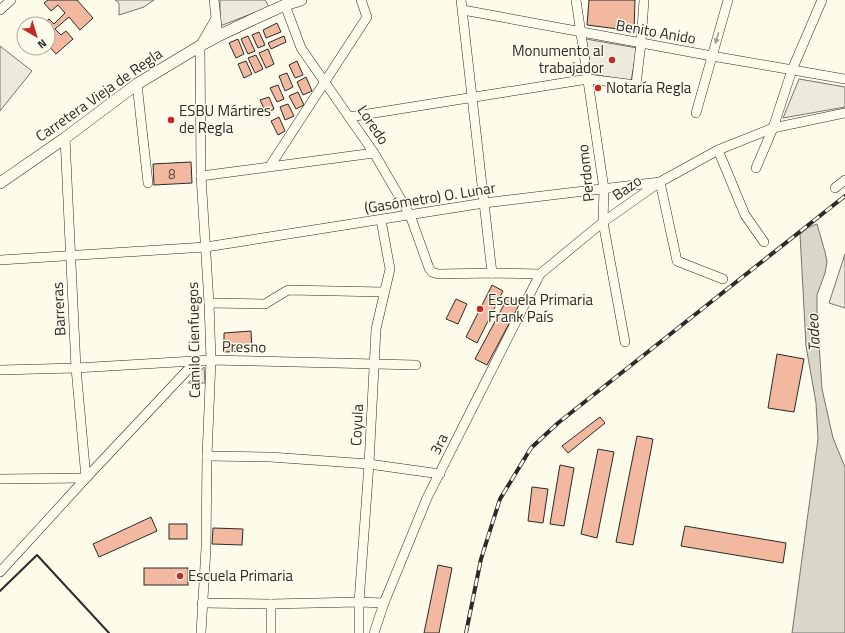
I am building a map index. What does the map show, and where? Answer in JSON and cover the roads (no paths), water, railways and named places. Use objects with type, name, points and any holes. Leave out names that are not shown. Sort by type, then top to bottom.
[{"type":"main road","name":"Carretera Vieja de Regla","points":[[0,183],[65,138],[137,84],[218,36],[283,3],[301,0]]},
{"type":"street","points":[[0,10],[11,0]]},
{"type":"street","points":[[214,0],[215,20],[218,36]]},
{"type":"street","points":[[270,166],[368,18],[361,0]]},
{"type":"street","points":[[461,0],[492,273],[540,274]]},
{"type":"street","name":"Perdomo","points":[[576,0],[604,189],[603,222],[626,342]]},
{"type":"street","points":[[349,117],[588,79],[636,85],[644,0]]},
{"type":"street","points":[[696,113],[728,0]]},
{"type":"street","points":[[756,168],[773,128],[792,70],[822,0]]},
{"type":"street","name":"Loredo","points":[[283,3],[301,48],[374,153],[410,215],[429,268],[432,272],[438,274],[492,273]]},
{"type":"street","name":"Benito Anido","points":[[463,10],[845,79]]},
{"type":"street","points":[[200,46],[215,20]]},
{"type":"street","name":"Camilo Cienfuegos","points":[[200,46],[201,176],[211,360],[207,456],[206,548],[201,633]]},
{"type":"street","points":[[137,84],[148,183]]},
{"type":"street","name":"Bazo","points":[[540,274],[603,222],[660,182],[718,150],[773,128],[845,113]]},
{"type":"street","name":"Barreras","points":[[65,138],[76,368],[86,478]]},
{"type":"street","points":[[718,150],[745,216],[764,242]]},
{"type":"street","points":[[201,176],[374,153]]},
{"type":"street","points":[[835,188],[845,180]]},
{"type":"street","points":[[660,182],[676,261],[723,279]]},
{"type":"street","name":"(Gasómetro) O. Lunar","points":[[0,260],[206,247],[484,203],[660,182]]},
{"type":"street","name":"Coyula","points":[[359,633],[359,602],[369,464],[376,329],[390,269],[380,220]]},
{"type":"street","name":"3ra","points":[[374,633],[384,603],[421,512],[540,274]]},
{"type":"street","points":[[209,303],[265,304],[288,290],[384,292]]},
{"type":"street","name":"Presno","points":[[0,370],[76,368],[211,360],[416,365]]},
{"type":"street","points":[[0,572],[196,361]]},
{"type":"street","points":[[207,456],[270,457],[369,464],[440,474]]},
{"type":"street","points":[[0,479],[86,478]]},
{"type":"street","points":[[202,603],[384,603]]},
{"type":"street","points":[[271,604],[271,633]]},
{"type":"water","name":"Tadeo","points":[[817,224],[827,262],[825,273],[817,295],[822,389],[833,438],[845,467],[845,633],[792,633],[818,439],[816,403],[806,346],[800,234],[809,227]]},
{"type":"railway","points":[[466,633],[481,559],[500,499],[531,448],[558,423],[845,196]]},
{"type":"place","name":"Monumento al trabajador","points":[[612,60]]},
{"type":"place","name":"Notaría Regla","points":[[598,88]]},
{"type":"place","name":"ESBU Mártires de Regla","points":[[171,120]]},
{"type":"place","name":"Escuela Primaria Frank País","points":[[480,309]]},
{"type":"place","name":"Escuela Primaria","points":[[180,576]]}]
